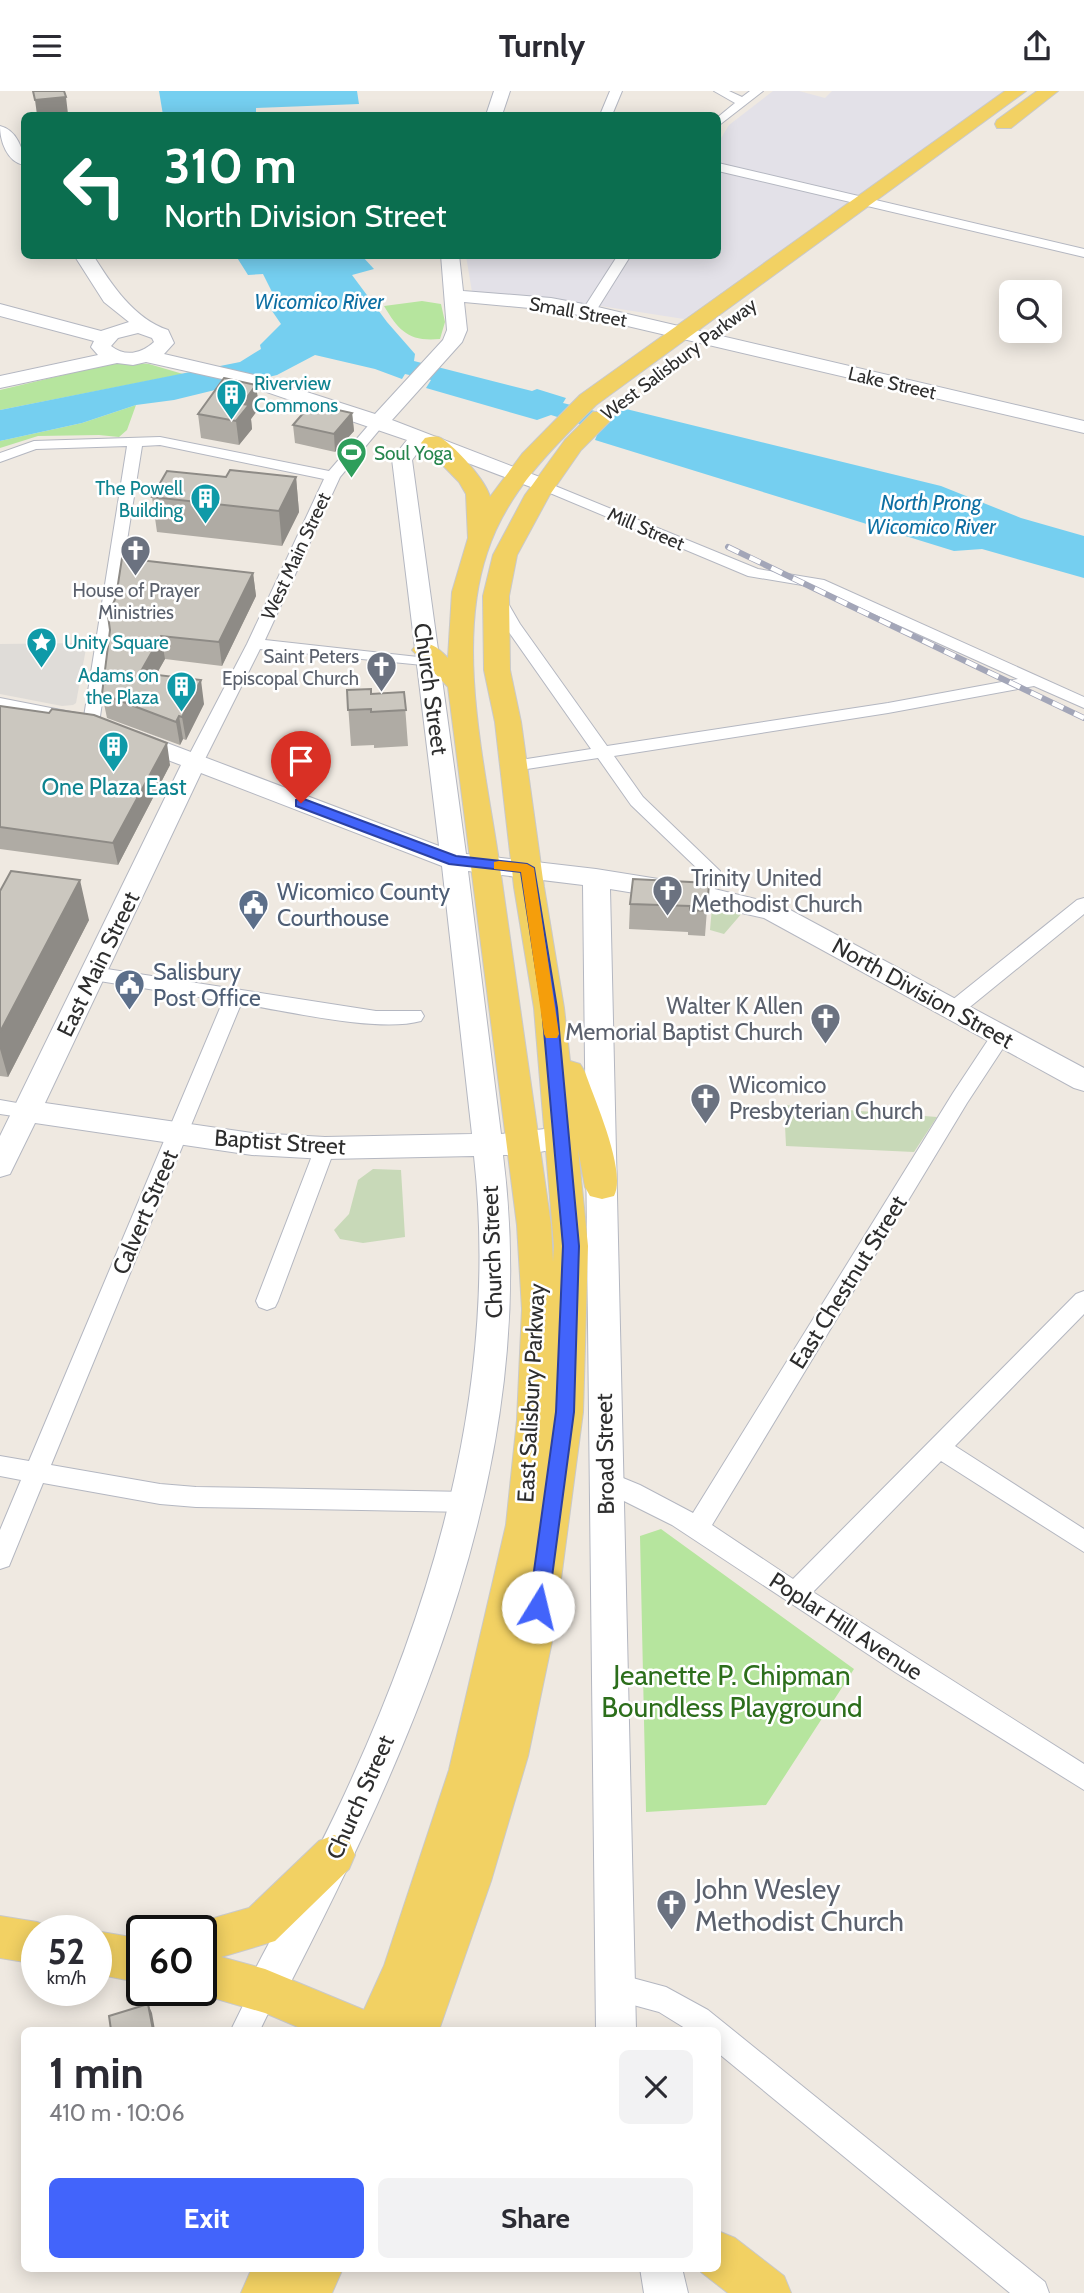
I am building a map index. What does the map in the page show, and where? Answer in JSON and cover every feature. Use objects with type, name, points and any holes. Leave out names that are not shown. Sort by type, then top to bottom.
[{"type":"main road","name":"West Salisbury Parkway","points":[[487,864],[461,685],[461,629],[467,580],[478,539],[494,505],[517,475],[563,439],[610,408],[690,336],[862,202],[1017,91]]},
{"type":"main road","name":"West Salisbury Parkway","points":[[527,868],[509,722],[497,670],[496,596],[500,572],[513,535],[543,485],[563,439],[588,400],[886,208],[1049,91]]},
{"type":"main road","points":[[426,440],[469,478],[478,494],[478,539]]},
{"type":"main road","points":[[426,657],[461,685]]},
{"type":"main road","name":"East Salisbury Parkway","points":[[379,2027],[404,1969],[470,1770],[524,1525],[535,1420],[539,1309],[534,1225],[504,1144],[487,864]]},
{"type":"main road","name":"East Salisbury Parkway","points":[[418,2027],[470,1881],[508,1756],[537,1619],[551,1530],[566,1400],[571,1246],[549,1008],[527,868]]},
{"type":"main road","points":[[549,1008],[597,1156],[602,1187]]},
{"type":"main road","points":[[217,1937],[260,1926],[334,1856]]},
{"type":"main road","points":[[0,1937],[21,1940]]},
{"type":"main road","points":[[217,1979],[284,2000],[352,2027]]},
{"type":"main road","points":[[721,2257],[767,2293]]},
{"type":"main road","points":[[265,2293],[275,2272]]},
{"type":"main road","points":[[308,2293],[318,2272]]},
{"type":"street","points":[[495,112],[502,91]]},
{"type":"street","points":[[608,112],[616,91]]},
{"type":"street","points":[[720,91],[743,102]]},
{"type":"street","points":[[721,120],[757,91]]},
{"type":"street","points":[[0,131],[21,156]]},
{"type":"street","points":[[721,168],[1084,253]]},
{"type":"street","points":[[86,259],[111,299],[114,316],[127,337]]},
{"type":"street","name":"West Main Street","points":[[195,761],[255,644],[334,476],[452,342],[457,330],[450,259]]},
{"type":"street","points":[[589,311],[622,259]]},
{"type":"street","name":"Small Street","points":[[454,296],[551,304],[690,336]]},
{"type":"street","points":[[0,310],[127,337],[160,348],[145,356]]},
{"type":"street","points":[[0,381],[127,337],[170,328],[178,334],[181,345],[205,368]]},
{"type":"street","name":"Lake Street","points":[[690,336],[1084,427]]},
{"type":"street","name":"Mill Street","points":[[127,337],[145,356],[205,368],[426,440],[543,485],[754,573],[818,583],[1084,703]]},
{"type":"street","name":"Mill Street","points":[[127,337],[176,354],[205,368]]},
{"type":"street","name":"Church Street","points":[[249,2027],[284,2000],[334,1856],[376,1767],[453,1567],[482,1438],[494,1328],[494,1216],[504,1144],[454,861],[402,459],[426,440]]},
{"type":"street","points":[[91,723],[135,441]]},
{"type":"street","points":[[0,459],[34,445],[135,441],[187,446],[334,476]]},
{"type":"street","points":[[496,596],[512,625],[637,801],[711,871],[710,881],[702,895]]},
{"type":"street","points":[[255,644],[426,657]]},
{"type":"street","points":[[514,766],[888,708],[1036,681]]},
{"type":"street","name":"North Division Street","points":[[0,705],[91,723],[454,861],[596,878],[702,895],[772,911],[1084,1081]]},
{"type":"street","name":"East Main Street","points":[[0,1166],[14,1109],[94,974],[195,761]]},
{"type":"street","name":"Broad Street","points":[[596,878],[599,915],[598,1104],[603,1154],[616,2027]]},
{"type":"street","points":[[953,1010],[1084,904]]},
{"type":"street","points":[[94,974],[376,1018],[414,1016]]},
{"type":"street","name":"Calvert Street","points":[[0,1559],[234,996]]},
{"type":"street","name":"East Chestnut Street","points":[[697,1528],[960,1098],[1001,1036]]},
{"type":"street","name":"Baptist Street","points":[[14,1109],[252,1145],[325,1149],[504,1144],[562,1138]]},
{"type":"street","points":[[267,1301],[325,1149]]},
{"type":"street","points":[[795,1594],[1084,1300]]},
{"type":"street","points":[[940,1448],[1084,1542]]},
{"type":"street","points":[[0,1466],[160,1494],[196,1497],[469,1502]]},
{"type":"street","name":"Poplar Hill Avenue","points":[[606,1481],[644,1496],[697,1528],[1084,1779]]},
{"type":"street","points":[[614,1987],[660,1996],[679,2005],[707,2027]]},
{"type":"street","points":[[721,2037],[1034,2293]]},
{"type":"street","points":[[662,2272],[666,2293]]},
{"type":"shaded area","points":[[773,91],[799,91],[825,98],[832,91],[1004,91],[684,319],[568,301],[472,292],[466,259],[721,259],[721,138],[729,125]]},
{"type":"shaded area","name":"Unity Square","points":[[87,643],[76,703],[73,705],[62,706],[0,694],[0,644]]},
{"type":"green space","points":[[422,301],[441,304],[445,322],[440,339],[420,339],[406,333],[384,306]]},
{"type":"green space","points":[[118,362],[149,364],[183,374],[0,410],[0,390]]},
{"type":"green space","points":[[136,405],[127,430],[119,437],[38,436],[0,448],[0,441],[82,423]]},
{"type":"green space","points":[[712,907],[743,912],[724,934],[710,930]]},
{"type":"green space","points":[[784,1105],[937,1117],[914,1152],[786,1146]]},
{"type":"green space","points":[[373,1169],[401,1170],[405,1237],[363,1243],[340,1239],[334,1230],[349,1214],[358,1180]]},
{"type":"green space","name":"Jeanette P. Chipman Boundless Playground","points":[[661,1529],[854,1669],[766,1805],[646,1812],[640,1536]]},
{"type":"water","points":[[159,91],[357,91],[359,104],[256,108],[256,112],[162,112]]},
{"type":"water","name":"North Prong Wicomico River","points":[[238,259],[365,259],[374,269],[352,275],[415,354],[414,361],[532,391],[537,389],[566,398],[563,403],[615,416],[622,408],[941,486],[1021,518],[1084,536],[1084,578],[982,549],[954,551],[595,440],[599,430],[551,415],[537,420],[426,388],[431,380],[405,374],[402,379],[375,369],[315,355],[277,375],[174,400],[136,405],[82,423],[0,441],[0,410],[240,362],[261,349],[260,345],[281,324],[270,308],[276,300],[263,274],[248,275]]},
{"type":"building","points":[[33,91],[64,91],[66,97],[35,100]]},
{"type":"building","points":[[224,378],[256,385],[242,404],[249,405],[236,421],[198,414]]},
{"type":"building","points":[[311,404],[352,413],[334,434],[293,425]]},
{"type":"building","points":[[230,470],[296,477],[279,511],[152,497],[167,471],[226,477]]},
{"type":"building","points":[[122,558],[253,573],[219,642],[161,636],[140,673],[201,680],[182,717],[179,716],[176,722],[102,694],[110,630],[108,616],[116,597]]},
{"type":"building","points":[[371,689],[371,694],[404,692],[406,710],[348,710],[347,690]]},
{"type":"building","points":[[0,706],[49,713],[52,709],[94,715],[167,743],[113,843],[0,827]]},
{"type":"building","points":[[11,871],[80,880],[0,1032],[0,891]]},
{"type":"building","points":[[633,879],[709,883],[707,911],[690,910],[690,906],[630,904]]},
{"type":"building","points":[[148,2006],[152,2027],[111,2027],[109,2016]]},
{"type":"railway","points":[[728,547],[1084,718]]},
{"type":"slow traffic","points":[[499,865],[527,868],[552,1034]]},
{"type":"place","name":"Riverview Commons","points":[[231,421]]},
{"type":"place","name":"Soul Yoga","points":[[351,480]]},
{"type":"place","name":"The Powell Building","points":[[206,526]]},
{"type":"place","name":"House of Prayer Ministries","points":[[136,578]]},
{"type":"place","name":"Unity Square","points":[[41,669]]},
{"type":"place","name":"Saint Peters Episcopal Church","points":[[382,694]]},
{"type":"place","name":"Adams on the Plaza","points":[[182,713]]},
{"type":"place","name":"One Plaza East","points":[[114,773]]},
{"type":"place","name":"Trinity United Methodist Church","points":[[668,918]]},
{"type":"place","name":"Wicomico County Courthouse","points":[[254,932]]},
{"type":"place","name":"Salisbury Post Office","points":[[130,1012]]},
{"type":"place","name":"Walter K Allen Memorial Baptist Church","points":[[826,1046]]},
{"type":"place","name":"Wicomico Presbyterian Church","points":[[706,1125]]},
{"type":"place","name":"John Wesley Methodist Church","points":[[672,1932]]},
{"type":"route","points":[[301,803],[454,861],[527,868],[549,1008],[571,1246],[565,1412],[551,1530],[538,1607]]},
{"type":"water label","name":"Wicomico River","points":[[319,301]]}]
